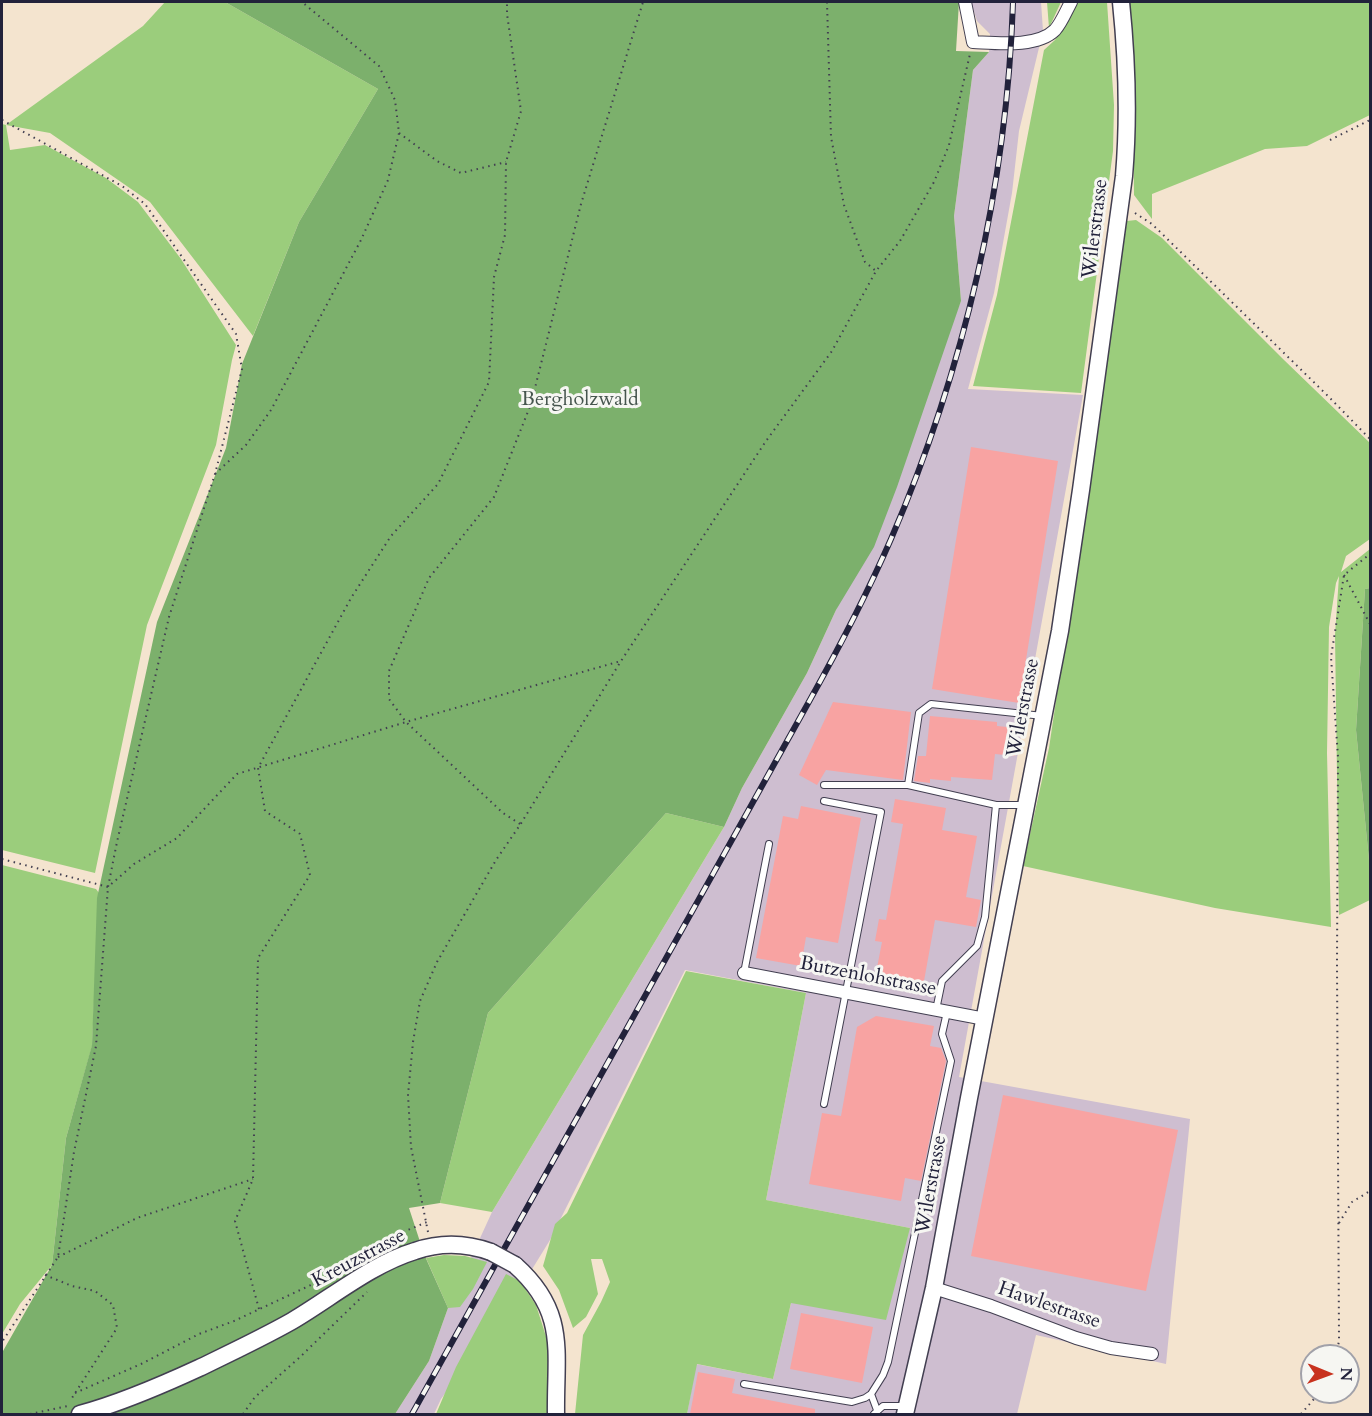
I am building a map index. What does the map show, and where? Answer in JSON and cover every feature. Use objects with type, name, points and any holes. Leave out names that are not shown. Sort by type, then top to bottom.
[{"type":"main road","name":"Wilerstrasse","points":[[905,1410],[934,1288],[1066,595],[1126,149],[1125,53],[1121,2]]},
{"type":"main road","name":"Kreuzstrasse","points":[[73,1410],[148,1391],[229,1354],[294,1320],[401,1256],[430,1246],[463,1245],[491,1252],[515,1265],[542,1295],[549,1311],[556,1340],[556,1414]]},
{"type":"street","points":[[965,2],[973,42],[1034,41],[1044,38],[1059,25],[1071,2]]},
{"type":"street","name":"Butzenlohstrasse","points":[[744,973],[985,1019]]},
{"type":"street","name":"Hawlestrasse","points":[[934,1288],[991,1306],[1076,1338],[1111,1348],[1152,1354]]},
{"type":"lane","points":[[908,785],[919,713],[931,704],[1044,716]]},
{"type":"lane","points":[[824,785],[908,785],[996,805],[1026,805]]},
{"type":"lane","points":[[824,801],[881,812],[824,1104]]},
{"type":"lane","points":[[744,1384],[852,1402],[871,1394],[888,1362],[951,1061],[942,1034],[942,981],[977,945],[985,917],[996,805]]},
{"type":"lane","points":[[744,973],[769,844]]},
{"type":"lane","points":[[871,1394],[875,1412],[883,1406],[905,1410]]},
{"type":"path","points":[[215,474],[246,445],[271,410],[361,240],[388,180],[399,133],[395,100],[379,66],[302,2]]},
{"type":"path","points":[[259,1309],[235,1221],[253,1179],[258,958],[310,875],[300,834],[265,811],[258,768],[351,598],[392,536],[438,484],[489,382],[494,276],[505,235],[506,162],[521,111],[507,2]]},
{"type":"path","points":[[520,825],[503,813],[406,722],[389,699],[389,671],[429,578],[494,497],[531,404],[581,204],[643,2]]},
{"type":"path","points":[[827,2],[831,137],[844,205],[865,262],[876,271]]},
{"type":"path","points":[[430,1246],[411,1147],[408,1095],[420,1001],[437,962],[496,860],[621,661],[766,441],[832,351],[876,271],[900,241],[934,182],[952,136],[973,42]]},
{"type":"path","points":[[2,120],[122,186],[145,204],[236,334],[242,369],[215,474],[169,617],[117,842],[108,887],[96,1046],[74,1152],[58,1257],[2,1342]]},
{"type":"path","points":[[1330,140],[1371,120]]},
{"type":"path","points":[[399,133],[436,161],[461,173],[506,162]]},
{"type":"path","points":[[1120,204],[1152,224],[1371,440]]},
{"type":"path","points":[[1338,1344],[1338,758],[1330,657],[1344,575],[1371,554]]},
{"type":"path","points":[[1344,575],[1371,624]]},
{"type":"path","points":[[108,887],[134,864],[177,838],[237,774],[406,722],[621,661]]},
{"type":"path","points":[[2,859],[108,887]]},
{"type":"path","points":[[58,1257],[137,1218],[253,1179]]},
{"type":"path","points":[[1338,1225],[1352,1202],[1371,1191]]},
{"type":"path","points":[[75,1393],[141,1364],[199,1334],[234,1321],[330,1276],[403,1232],[427,1222]]},
{"type":"path","points":[[30,1414],[73,1410],[75,1393],[117,1328],[113,1305],[95,1291],[72,1286],[45,1275]]},
{"type":"path","points":[[243,1414],[255,1397],[299,1358],[367,1291]]},
{"type":"shaded area","points":[[971,2],[1041,2],[1043,31],[1019,131],[1012,193],[994,293],[968,389],[1083,395],[959,1077],[1190,1119],[1166,1364],[1036,1335],[1017,1414],[687,1414],[696,1364],[773,1379],[791,1303],[910,1228],[766,1200],[806,993],[685,970],[550,1240],[507,1310],[441,1399],[434,1414],[395,1414],[429,1361],[448,1308],[492,1212],[724,827],[742,788],[807,673],[836,610],[961,301],[954,216],[973,70],[989,52],[990,34],[977,21]]},
{"type":"green space","points":[[165,2],[225,2],[378,89],[299,222],[253,336],[150,202],[50,133],[6,125],[143,26]]},
{"type":"green space","name":"Bergholzwald","points":[[225,2],[959,2],[956,51],[989,52],[973,70],[954,216],[961,301],[874,547],[836,610],[807,673],[742,788],[724,827],[666,813],[488,1013],[440,1203],[409,1208],[424,1254],[448,1308],[429,1361],[395,1414],[2,1414],[3,1351],[52,1265],[66,1138],[92,1045],[97,898],[157,622],[226,448],[242,364],[299,222],[378,89]]},
{"type":"green space","points":[[1047,2],[1061,2],[1049,28]]},
{"type":"green space","points":[[1078,2],[1107,2],[1114,105],[1113,151],[1081,393],[973,386],[997,295],[1044,50],[1055,40]]},
{"type":"green space","points":[[1128,2],[1370,2],[1370,115],[1307,146],[1265,149],[1152,194],[1152,219],[1134,195],[1133,69]]},
{"type":"green space","points":[[2,124],[6,125],[10,150],[45,145],[106,178],[138,202],[181,259],[236,345],[216,445],[147,625],[95,873],[2,850]]},
{"type":"green space","points":[[1136,220],[1162,238],[1370,443],[1370,539],[1346,556],[1341,572],[1370,549],[1370,588],[1365,589],[1356,730],[1370,870],[1370,900],[1339,915],[1335,635],[1339,576],[1329,627],[1327,753],[1331,927],[1215,908],[1023,866],[1049,748],[1127,221]]},
{"type":"green space","points":[[1370,588],[1370,870],[1356,730],[1365,589]]},
{"type":"green space","points":[[666,813],[724,827],[492,1212],[440,1203],[488,1013]]},
{"type":"green space","points":[[2,865],[96,889],[99,893],[92,1046],[66,1138],[52,1265],[20,1304],[2,1334]]},
{"type":"green space","points":[[686,971],[806,993],[766,1200],[910,1228],[886,1320],[791,1303],[773,1379],[697,1364],[687,1414],[575,1414],[583,1335],[610,1282],[602,1259],[591,1259],[598,1294],[586,1317],[573,1328],[559,1290],[543,1266],[555,1224],[567,1213]]},
{"type":"green space","points":[[444,1255],[465,1256],[487,1262],[473,1289],[460,1307],[448,1308],[426,1258]]},
{"type":"green space","points":[[506,1274],[520,1281],[536,1305],[550,1349],[548,1414],[436,1414],[456,1367]]},
{"type":"building","points":[[971,447],[1058,461],[1019,703],[932,689]]},
{"type":"building","points":[[833,702],[911,712],[903,780],[826,770],[817,785],[799,775]]},
{"type":"building","points":[[930,716],[997,722],[997,726],[1017,728],[1015,756],[995,754],[992,780],[951,777],[951,781],[930,779],[930,783],[914,781],[918,756],[926,756]]},
{"type":"building","points":[[895,799],[946,808],[942,830],[977,836],[966,897],[981,900],[976,927],[935,920],[922,992],[874,983],[882,942],[875,941],[879,919],[886,920],[903,824],[891,822]]},
{"type":"building","points":[[801,806],[861,818],[838,943],[806,937],[801,966],[756,958],[783,816],[798,819]]},
{"type":"building","points":[[876,1016],[934,1026],[930,1046],[941,1048],[946,1061],[921,1181],[905,1178],[901,1201],[809,1184],[822,1113],[841,1116],[857,1027]]},
{"type":"building","points":[[1003,1095],[1178,1130],[1146,1291],[971,1256]]},
{"type":"building","points":[[801,1313],[873,1327],[862,1383],[790,1369]]},
{"type":"building","points":[[698,1372],[735,1379],[732,1393],[815,1409],[815,1414],[690,1414]]},
{"type":"railway","points":[[412,1414],[822,678],[863,600],[891,539],[940,410],[977,276],[1002,140],[1013,2]]}]
